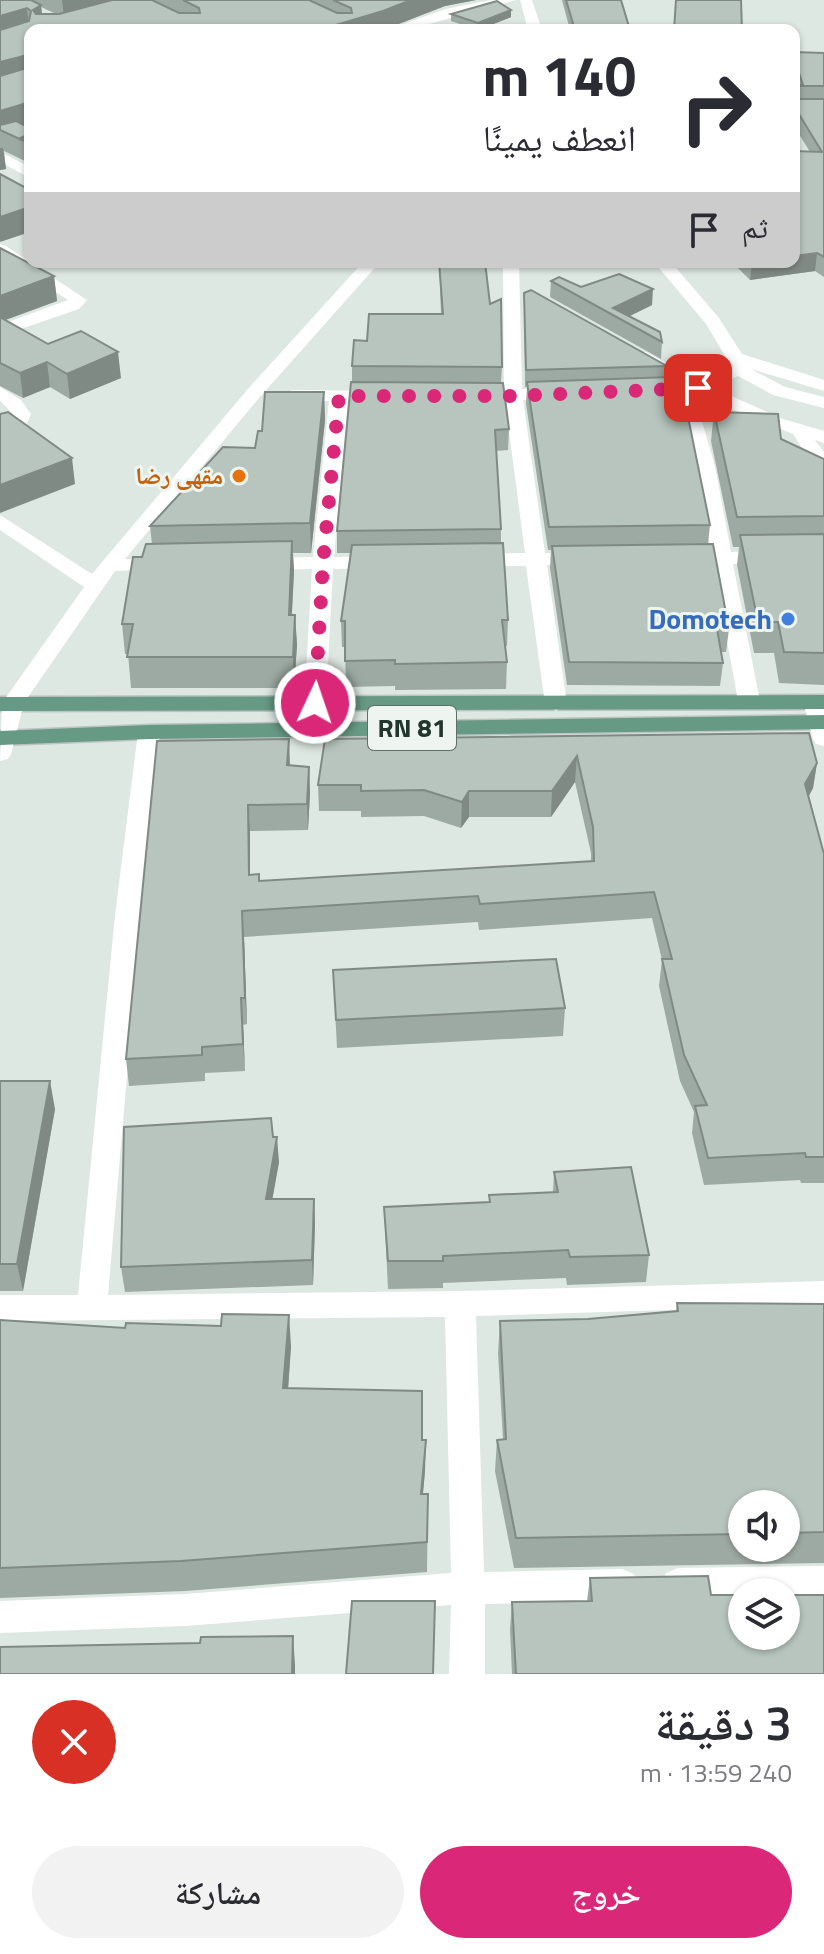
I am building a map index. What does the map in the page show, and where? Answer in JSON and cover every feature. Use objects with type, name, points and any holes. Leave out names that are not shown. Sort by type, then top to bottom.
[{"type":"main road","points":[[7,704],[749,701],[821,718]]},
{"type":"main road","name":"RN 81","points":[[2,743],[149,732],[821,718]]},
{"type":"street","points":[[405,24],[441,6],[510,0]]},
{"type":"street","points":[[526,0],[533,24]]},
{"type":"street","points":[[0,156],[24,170]]},
{"type":"street","points":[[0,249],[24,264]]},
{"type":"street","points":[[0,331],[73,305],[79,300],[29,268]]},
{"type":"street","points":[[2,743],[7,704],[109,565],[253,394],[367,268]]},
{"type":"street","points":[[512,268],[517,289],[513,396],[556,704]]},
{"type":"street","points":[[667,268],[713,322],[756,382],[824,403]]},
{"type":"street","points":[[617,344],[691,389],[800,431],[824,437]]},
{"type":"street","points":[[622,392],[691,389],[743,363],[824,386]]},
{"type":"street","points":[[691,389],[724,559],[739,663],[749,701]]},
{"type":"street","points":[[0,392],[22,408],[24,414],[23,420],[0,434]]},
{"type":"street","points":[[450,396],[575,393]]},
{"type":"street","points":[[253,394],[402,396]]},
{"type":"street","points":[[315,703],[323,563],[339,396]]},
{"type":"street","points":[[800,431],[815,454],[824,460]]},
{"type":"street","points":[[0,521],[95,585]]},
{"type":"street","points":[[661,559],[824,555]]},
{"type":"street","points":[[444,561],[598,559]]},
{"type":"street","points":[[247,564],[399,562]]},
{"type":"street","points":[[109,565],[186,564]]},
{"type":"street","points":[[92,1306],[128,915],[149,732]]},
{"type":"street","points":[[0,1308],[460,1304],[824,1293]]},
{"type":"street","points":[[460,1304],[468,1588],[467,1674]]},
{"type":"street","points":[[0,1617],[185,1610],[468,1588],[824,1582]]},
{"type":"building","points":[[0,0],[31,0],[41,5],[33,10],[36,14],[59,14],[112,0],[152,0],[179,13],[200,13],[199,8],[183,0],[309,0],[337,13],[352,13],[351,8],[333,0],[411,0],[339,24],[24,24],[24,56],[0,62],[0,30],[29,21],[31,11],[27,8],[0,16]]},
{"type":"building","points":[[566,0],[621,0],[628,24],[573,24]]},
{"type":"building","points":[[676,0],[741,0],[742,24],[674,24]]},
{"type":"building","points":[[497,1],[511,10],[478,23],[451,14]]},
{"type":"building","points":[[800,52],[824,53],[824,86],[800,86],[803,85]]},
{"type":"building","points":[[24,69],[24,104],[0,111],[0,76]]},
{"type":"building","points":[[800,99],[824,99],[824,257],[817,253],[800,255],[800,151],[822,152],[800,116]]},
{"type":"building","points":[[16,121],[24,125],[24,136],[20,138],[24,141],[0,130],[0,125]]},
{"type":"building","points":[[0,174],[24,187],[24,209],[0,217]]},
{"type":"building","points":[[0,248],[24,260],[24,268],[39,268],[54,276],[0,296]]},
{"type":"building","points":[[439,268],[486,268],[490,304],[501,299],[502,367],[352,366],[354,340],[367,341],[369,314],[443,314]]},
{"type":"building","points":[[619,274],[653,289],[613,308],[660,332],[662,342],[551,281],[559,277],[581,287]]},
{"type":"building","points":[[531,290],[667,366],[526,370],[524,293]]},
{"type":"building","points":[[0,317],[48,344],[81,331],[118,352],[67,374],[47,362],[20,373],[0,363]]},
{"type":"building","points":[[671,377],[678,417],[688,417],[710,525],[549,527],[527,382]]},
{"type":"building","points":[[351,382],[503,383],[509,429],[495,430],[501,529],[337,531]]},
{"type":"building","points":[[265,392],[324,392],[310,523],[150,526],[223,447],[255,448],[258,431],[262,431]]},
{"type":"building","points":[[8,412],[72,458],[0,485],[0,414]]},
{"type":"building","points":[[714,412],[778,414],[781,439],[824,459],[824,516],[737,517]]},
{"type":"building","points":[[824,534],[824,653],[784,652],[778,622],[758,622],[740,535]]},
{"type":"building","points":[[292,541],[289,615],[295,615],[293,657],[127,657],[133,624],[122,624],[133,557],[142,557],[146,544]]},
{"type":"building","points":[[503,543],[508,620],[502,620],[507,662],[395,664],[395,660],[345,661],[345,621],[341,621],[352,545]]},
{"type":"building","points":[[713,544],[729,629],[717,629],[723,663],[569,662],[552,546]]},
{"type":"building","points":[[809,733],[817,763],[805,784],[824,854],[824,1157],[806,1157],[805,1153],[708,1158],[695,1106],[707,1105],[684,1055],[662,959],[672,959],[654,892],[480,904],[478,896],[242,911],[243,1044],[202,1047],[202,1055],[126,1059],[157,741],[289,739],[287,765],[309,767],[307,804],[248,805],[249,875],[259,874],[259,881],[594,861],[593,827],[577,756],[552,791],[469,791],[462,802],[424,790],[361,791],[361,785],[318,785],[325,739]]},
{"type":"building","points":[[556,959],[565,1008],[336,1020],[333,970]]},
{"type":"building","points":[[0,1081],[50,1081],[17,1264],[0,1264]]},
{"type":"building","points":[[271,1118],[273,1137],[277,1137],[266,1199],[314,1199],[312,1260],[121,1267],[124,1127]]},
{"type":"building","points":[[631,1167],[649,1255],[570,1257],[568,1250],[443,1256],[443,1261],[388,1261],[384,1207],[490,1202],[489,1195],[558,1192],[554,1172]]},
{"type":"building","points":[[677,1303],[824,1304],[824,1532],[800,1533],[800,1490],[728,1490],[728,1534],[516,1538],[497,1440],[506,1439],[500,1321],[588,1319],[678,1311]]},
{"type":"building","points":[[222,1314],[289,1315],[283,1388],[422,1391],[422,1440],[426,1440],[421,1494],[428,1494],[427,1542],[181,1561],[0,1568],[0,1320],[125,1328],[126,1323],[221,1326]]},
{"type":"building","points":[[708,1576],[711,1595],[728,1595],[728,1650],[800,1650],[800,1595],[824,1595],[824,1674],[516,1674],[512,1602],[592,1601],[590,1578]]},
{"type":"building","points":[[352,1601],[435,1601],[433,1674],[346,1674]]},
{"type":"building","points":[[293,1636],[292,1674],[0,1674],[0,1647],[200,1643],[201,1637]]},
{"type":"place","name":"مقهى رضا","points":[[239,476]]},
{"type":"place","name":"Domotech","points":[[788,619]]},
{"type":"route","points":[[315,703],[323,563],[339,396],[513,396],[698,388]]}]
